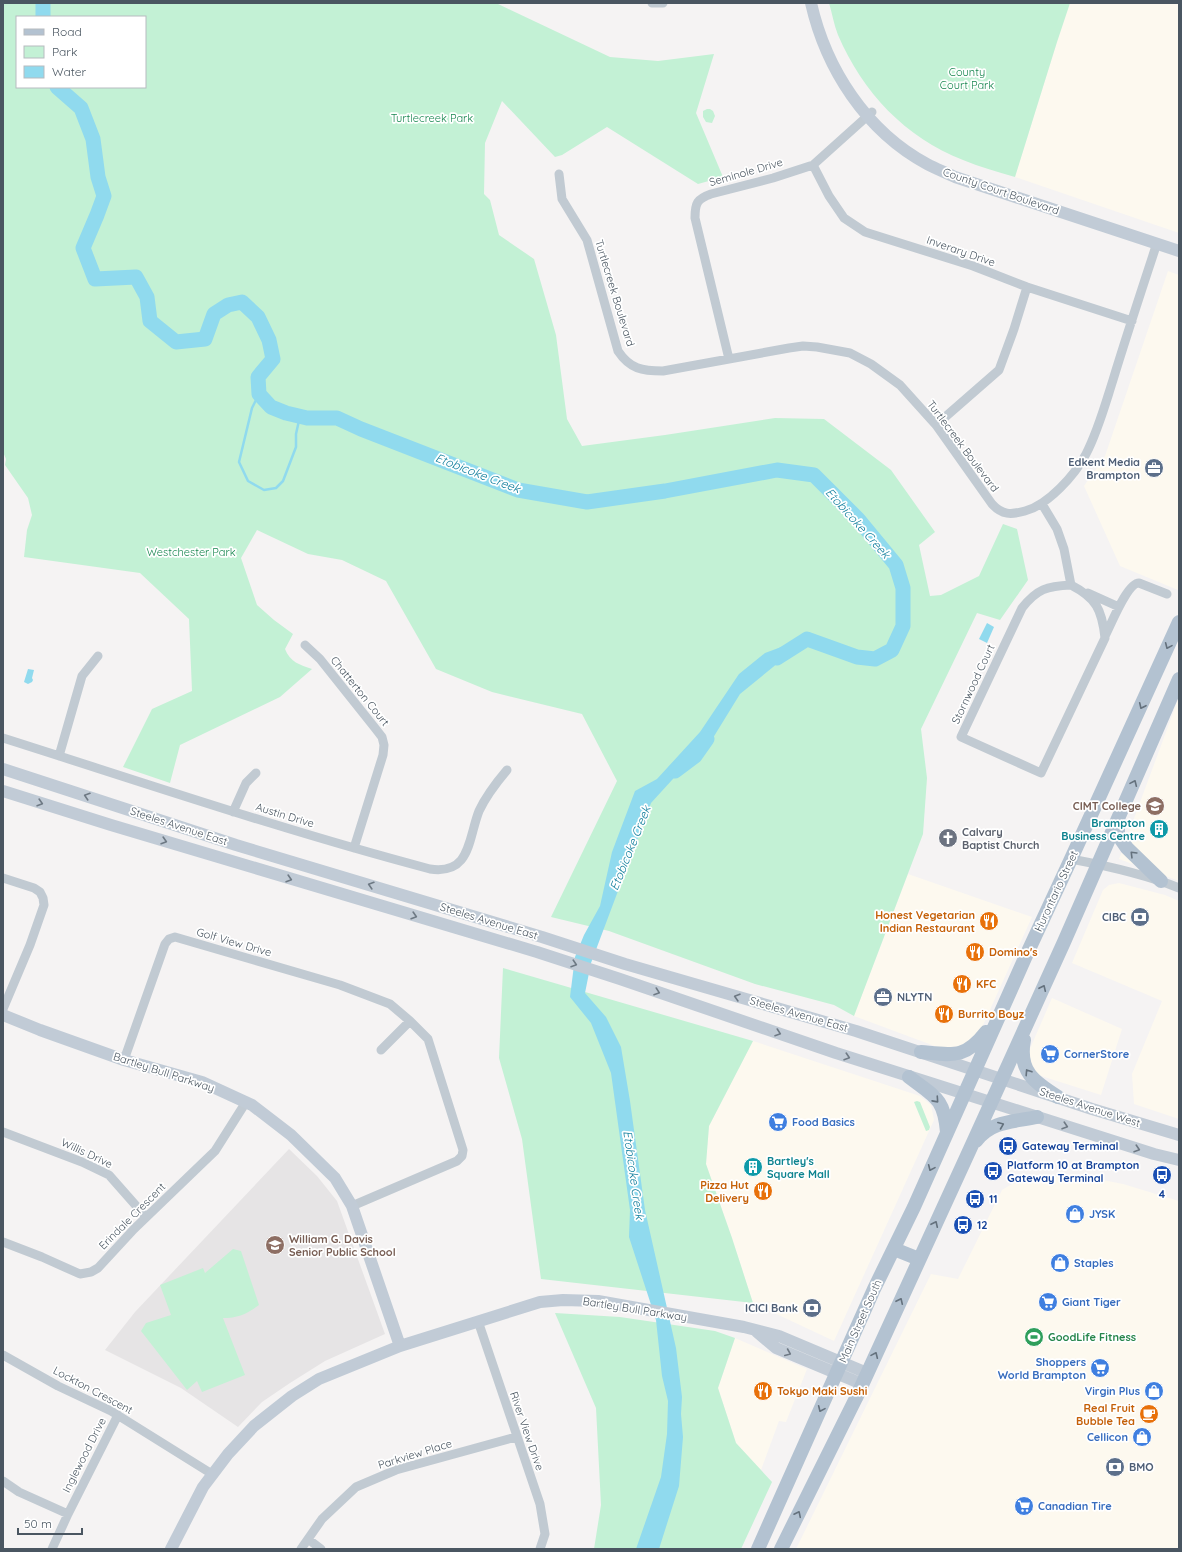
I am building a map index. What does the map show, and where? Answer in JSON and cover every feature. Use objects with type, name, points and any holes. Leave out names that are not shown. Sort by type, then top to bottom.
[{"type":"main road","name":"County Court Boulevard","points":[[811,3],[815,21],[832,64],[845,87],[882,131],[902,147],[926,163],[955,176],[1179,251]]},
{"type":"main road","name":"Hurontario Street","points":[[964,1094],[1179,622]]},
{"type":"main road","points":[[781,1549],[864,1379],[971,1147],[1027,1024],[1179,679]]},
{"type":"main road","name":"Steeles Avenue East","points":[[3,769],[236,844],[542,937],[625,964],[856,1031],[975,1070]]},
{"type":"main road","name":"Steeles Avenue East","points":[[3,791],[119,828],[537,952],[836,1053],[991,1102]]},
{"type":"main road","points":[[1118,818],[1118,836],[1127,848],[1161,881]]},
{"type":"main road","name":"Bartley Bull Parkway","points":[[3,1015],[124,1060],[202,1082],[252,1105],[291,1134],[335,1178],[352,1206],[400,1346]]},
{"type":"main road","points":[[921,1052],[959,1054],[968,1050],[975,1046],[999,1016]]},
{"type":"main road","points":[[1027,1024],[1022,1048],[1024,1066],[1037,1084],[1058,1097]]},
{"type":"main road","name":"Steeles Avenue West","points":[[975,1070],[1179,1135]]},
{"type":"main road","points":[[909,1077],[936,1098],[942,1106],[947,1133]]},
{"type":"main road","name":"Main Street South","points":[[758,1549],[964,1094]]},
{"type":"main road","points":[[991,1102],[1179,1160]]},
{"type":"main road","points":[[971,1147],[981,1135],[999,1125],[1015,1120],[1037,1117]]},
{"type":"main road","points":[[894,1249],[919,1259]]},
{"type":"main road","name":"Bartley Bull Parkway","points":[[171,1549],[203,1487],[212,1474],[254,1426],[292,1396],[319,1379],[400,1346],[540,1302],[563,1300],[598,1302],[744,1327],[756,1331],[776,1348],[839,1368],[864,1379]]},
{"type":"street","points":[[652,3],[663,3]]},
{"type":"street","name":"Seminole Drive","points":[[729,359],[695,218],[695,208],[697,202],[703,197],[711,194],[773,178],[813,165],[869,114]]},
{"type":"street","name":"Inverary Drive","points":[[813,165],[829,196],[844,218],[865,232],[973,266],[1027,287],[1132,321]]},
{"type":"street","name":"Turtlecreek Boulevard","points":[[559,174],[562,199],[587,240],[618,351],[625,360],[637,368],[648,371],[662,372],[803,346],[850,353],[871,364],[900,385],[936,425],[990,501],[998,510],[1009,514],[1016,514],[1030,510],[1042,504],[1067,480],[1086,455],[1098,424],[1157,244]]},
{"type":"street","points":[[936,425],[999,370],[1027,287]]},
{"type":"street","points":[[1042,504],[1057,529],[1064,549],[1070,585],[1119,607]]},
{"type":"street","name":"Stornwood Court","points":[[1070,585],[1041,590],[1032,596],[1022,608],[961,737],[1041,773],[1119,607],[1131,586],[1135,583],[1139,583],[1167,594]]},
{"type":"street","points":[[1081,590],[1090,596],[1097,606],[1101,617],[1105,638]]},
{"type":"street","name":"Chatterton Court","points":[[305,645],[320,659],[375,728],[382,737],[384,745],[381,764],[354,848]]},
{"type":"street","points":[[59,756],[82,676],[98,656]]},
{"type":"street","name":"Austin Drive","points":[[3,738],[233,812],[354,848],[442,871],[451,868],[464,858],[479,812],[491,789],[506,770]]},
{"type":"street","points":[[233,812],[246,783],[256,773]]},
{"type":"street","points":[[1072,859],[1098,864],[1161,881],[1179,888]]},
{"type":"street","points":[[3,878],[34,888],[40,892],[44,905],[30,945],[3,1009]]},
{"type":"street","name":"Golf View Drive","points":[[124,1060],[165,944],[169,939],[175,937],[340,986],[390,1004],[428,1039],[463,1150],[462,1156],[457,1161],[352,1206]]},
{"type":"street","points":[[381,1050],[410,1021]]},
{"type":"street","name":"Erindale Crescent","points":[[3,1242],[80,1274],[86,1274],[98,1268],[146,1217],[215,1151],[246,1102]]},
{"type":"street","name":"Willis Drive","points":[[3,1132],[82,1162],[109,1175],[146,1217]]},
{"type":"street","name":"River View Drive","points":[[478,1321],[541,1510],[545,1534],[540,1549]]},
{"type":"street","name":"Lockton Crescent","points":[[3,1355],[58,1386],[118,1415],[212,1474]]},
{"type":"street","name":"Inglewood Drive","points":[[52,1549],[118,1415]]},
{"type":"street","name":"Parkview Place","points":[[301,1549],[322,1519],[356,1487],[396,1470],[516,1437]]},
{"type":"street","points":[[3,1481],[19,1492],[68,1514]]},
{"type":"street","points":[[308,1539],[321,1549]]},
{"type":"shaded area","points":[[1070,3],[1179,3],[1179,233],[1015,177]]},
{"type":"shaded area","points":[[1168,271],[1179,275],[1178,590],[1120,566],[1084,486],[1105,456]]},
{"type":"shaded area","points":[[1179,697],[1179,881],[1119,859]]},
{"type":"shaded area","points":[[908,874],[1032,917],[979,1034],[963,1046],[940,1048],[854,1016]]},
{"type":"shaded area","points":[[1119,883],[1165,895],[1179,901],[1179,1119],[1134,1104],[1132,1074],[1162,1001],[1072,963],[1103,890],[1109,885]]},
{"type":"shaded area","points":[[1052,998],[1122,1029],[1101,1095],[1038,1075],[1032,1066],[1029,1051]]},
{"type":"shaded area","points":[[753,1041],[920,1096],[931,1105],[934,1120],[834,1341],[753,1303],[706,1164],[709,1126]]},
{"type":"shaded area","name":"William G. Davis Senior Public School","points":[[289,1149],[317,1176],[337,1201],[385,1334],[325,1361],[290,1383],[262,1402],[238,1427],[181,1388],[105,1350],[135,1312]]},
{"type":"shaded area","points":[[1072,1174],[1123,1184],[1179,1201],[1179,1549],[796,1549],[931,1274],[958,1279],[1002,1190],[1012,1184]]},
{"type":"shaded area","points":[[735,1338],[807,1369],[786,1422],[779,1421],[761,1470],[736,1443],[718,1388]]},
{"type":"green space","points":[[3,3],[496,3],[610,57],[658,61],[714,54],[696,113],[723,177],[698,184],[607,127],[562,155],[555,157],[502,101],[485,143],[484,194],[490,200],[499,235],[534,259],[556,335],[567,419],[582,446],[775,418],[824,419],[891,470],[935,532],[919,545],[930,596],[941,595],[979,576],[1003,524],[1017,529],[1028,580],[1000,620],[977,613],[921,729],[927,778],[923,834],[854,1016],[834,1005],[755,984],[609,931],[551,917],[617,781],[582,714],[492,692],[436,669],[386,581],[342,560],[308,554],[257,530],[241,558],[257,605],[293,634],[285,649],[290,657],[300,664],[312,669],[280,697],[180,745],[170,783],[123,767],[152,709],[192,691],[189,619],[140,573],[24,557],[27,530],[32,515],[28,498],[5,465],[6,459],[3,452]]},
{"type":"green space","name":"County Court Park","points":[[829,3],[1070,3],[1015,177],[976,165],[942,150],[905,126],[888,111],[873,94],[848,56],[838,35]]},
{"type":"green space","points":[[707,109],[713,111],[715,116],[712,123],[706,122],[703,117],[703,111]]},
{"type":"green space","points":[[503,968],[753,1041],[709,1126],[706,1164],[753,1303],[541,1279],[522,1139],[499,1058]]},
{"type":"green space","points":[[914,1102],[920,1102],[930,1127],[929,1130],[926,1131]]},
{"type":"green space","points":[[233,1249],[241,1251],[259,1305],[242,1315],[223,1318],[245,1375],[202,1392],[197,1381],[187,1390],[141,1331],[146,1323],[171,1315],[160,1285],[203,1268],[205,1273]]},
{"type":"green space","points":[[555,1313],[620,1317],[715,1331],[735,1338],[718,1388],[736,1443],[772,1482],[741,1549],[594,1549],[601,1505],[596,1408]]},
{"type":"water","points":[[987,623],[994,627],[987,643],[979,639]]},
{"type":"water","points":[[792,643],[794,650],[740,694],[708,746],[693,757],[651,803],[591,963],[585,993],[606,1017],[621,1047],[645,1210],[676,1348],[682,1397],[681,1414],[683,1437],[679,1486],[659,1549],[636,1549],[661,1477],[667,1434],[668,1401],[662,1376],[656,1320],[629,1237],[630,1210],[611,1073],[591,1023],[570,997],[575,957],[584,935],[600,906],[612,852],[635,791],[657,779],[700,732],[739,674],[765,653]]},
{"type":"water","points":[[28,669],[34,670],[33,680],[28,684],[24,682]]},
{"type":"waterway","name":"Etobicoke Creek","points":[[43,3],[43,16]]},
{"type":"waterway","name":"Etobicoke Creek","points":[[58,88],[81,108],[93,139],[98,177],[104,196],[83,248],[95,279],[136,277],[147,297],[150,321],[176,342],[205,339],[214,314],[228,305],[242,302],[258,317],[269,340],[273,359],[258,377],[259,394],[271,407],[286,413],[307,418],[337,418],[361,429],[518,490],[587,502],[665,491],[777,470],[814,475],[858,519],[896,565],[903,588],[903,626],[892,650],[875,659],[857,657],[807,639],[777,658]]},
{"type":"waterway","points":[[259,394],[252,408],[239,462],[248,481],[264,490],[276,488],[283,481],[296,447],[296,434],[300,416]]},
{"type":"waterway","name":"Etobicoke Creek","points":[[675,771],[695,756],[707,739]]},
{"type":"place","name":"Edkent Media Brampton","points":[[1154,468]]},
{"type":"place","name":"CIMT College","points":[[1155,806]]},
{"type":"place","name":"Brampton Business Centre","points":[[1159,829]]},
{"type":"place","name":"Calvary Baptist Church","points":[[948,838]]},
{"type":"place","name":"CIBC","points":[[1140,917]]},
{"type":"place","name":"Honest Vegetarian Indian Restaurant","points":[[989,921]]},
{"type":"place","name":"Domino's","points":[[975,952]]},
{"type":"place","name":"KFC","points":[[962,984]]},
{"type":"place","name":"NLYTN","points":[[883,997]]},
{"type":"place","name":"Burrito Boyz","points":[[944,1014]]},
{"type":"place","name":"CornerStore","points":[[1050,1054]]},
{"type":"place","name":"Food Basics","points":[[778,1122]]},
{"type":"place","name":"Gateway Terminal","points":[[1008,1146]]},
{"type":"place","name":"Bartley's Square Mall","points":[[753,1167]]},
{"type":"place","name":"Platform 10 at Brampton Gateway Terminal","points":[[993,1171]]},
{"type":"place","name":"4","points":[[1162,1175]]},
{"type":"place","name":"Pizza Hut Delivery","points":[[763,1191]]},
{"type":"place","name":"11","points":[[975,1199]]},
{"type":"place","name":"JYSK","points":[[1075,1214]]},
{"type":"place","name":"12","points":[[963,1225]]},
{"type":"place","name":"William G. Davis Senior Public School","points":[[275,1245]]},
{"type":"place","name":"Staples","points":[[1060,1263]]},
{"type":"place","name":"Giant Tiger","points":[[1048,1302]]},
{"type":"place","name":"ICICI Bank","points":[[812,1308]]},
{"type":"place","name":"GoodLife Fitness","points":[[1034,1337]]},
{"type":"place","name":"Shoppers World Brampton","points":[[1100,1368]]},
{"type":"place","name":"Tokyo Maki Sushi","points":[[763,1391]]},
{"type":"place","name":"Virgin Plus","points":[[1154,1391]]},
{"type":"place","name":"Real Fruit Bubble Tea","points":[[1149,1414]]},
{"type":"place","name":"Cellicon","points":[[1142,1437]]},
{"type":"place","name":"BMO","points":[[1115,1467]]},
{"type":"place","name":"Canadian Tire","points":[[1024,1506]]},
{"type":"park label","name":"Turtlecreek Park","points":[[432,118]]},
{"type":"park label","name":"Westchester Park","points":[[191,552]]}]
